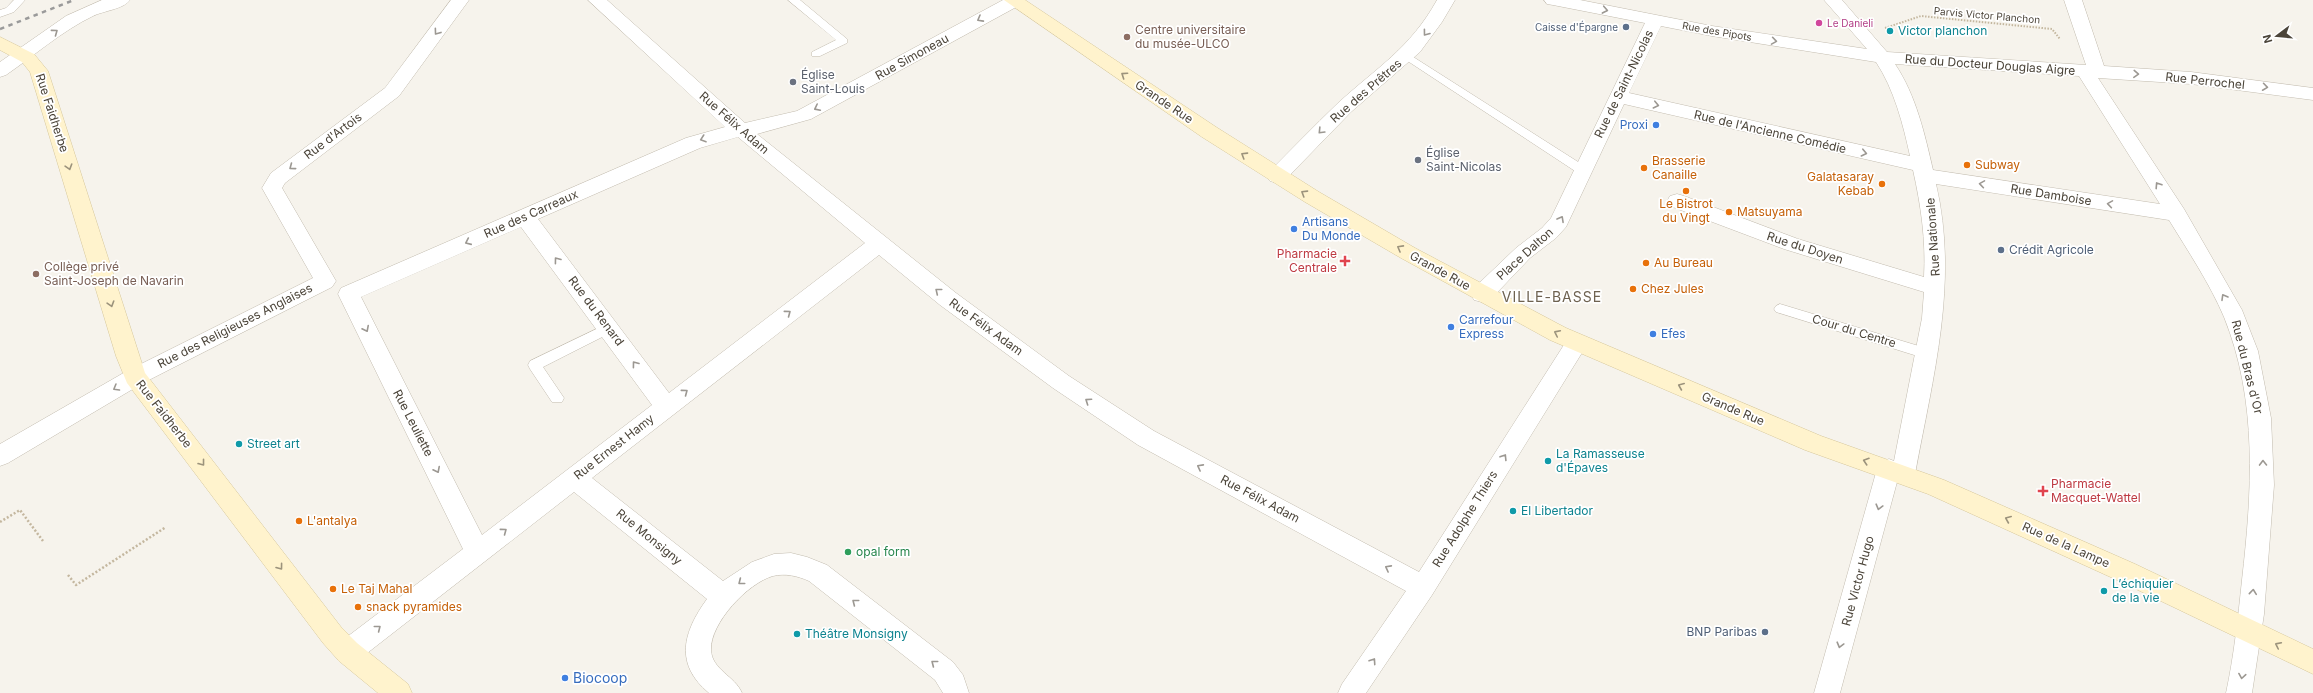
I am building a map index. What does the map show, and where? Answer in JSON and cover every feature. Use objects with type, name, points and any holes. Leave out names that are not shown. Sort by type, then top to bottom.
[{"type":"main road","name":"Grande Rue","points":[[1014,0],[1277,176],[1377,236],[1482,294],[1577,343],[1813,443],[1896,471]]},
{"type":"main road","name":"Rue Faidherbe","points":[[10,48],[34,63],[39,72],[127,356],[135,377],[332,635],[348,652],[399,693]]},
{"type":"main road","name":"Rue de la Lampe","points":[[1896,471],[2058,541],[2313,662]]},
{"type":"street","points":[[0,71],[10,48],[96,7],[121,0]]},
{"type":"street","name":"Rue d'Artois","points":[[325,281],[273,193],[274,183],[278,178],[392,92],[460,0]]},
{"type":"street","name":"Rue Félix Adam","points":[[597,0],[741,130],[948,299],[1060,382],[1122,423],[1179,456],[1423,586]]},
{"type":"street","name":"Rue Simoneau","points":[[741,130],[773,125],[804,115],[1014,0]]},
{"type":"street","name":"Rue des Prêtres","points":[[1277,176],[1337,115],[1388,74],[1406,56],[1426,34],[1446,0]]},
{"type":"street","name":"Rue des Pipots","points":[[1553,0],[1655,20],[1883,57]]},
{"type":"street","name":"Rue Nationale","points":[[1833,0],[1883,57],[1894,77],[1910,118],[1924,170],[1934,223],[1936,288],[1927,354],[1896,471]]},
{"type":"street","name":"Rue du Bras d'Or","points":[[2073,0],[2091,67],[2177,214],[2234,316],[2242,338],[2259,407],[2263,487],[2248,631],[2239,693]]},
{"type":"street","name":"Rue de Saint-Nicolas","points":[[1593,147],[1655,20]]},
{"type":"street","name":"Rue du Docteur Douglas Aigre","points":[[1883,57],[2091,67]]},
{"type":"street","name":"Rue Perrochel","points":[[2091,67],[2313,94]]},
{"type":"street","name":"Rue de l'Ancienne Comédie","points":[[1618,97],[1875,156],[1924,170]]},
{"type":"street","name":"Rue des Carreaux","points":[[348,294],[693,143],[741,130]]},
{"type":"street","name":"Place Dalton","points":[[1482,294],[1523,253],[1555,227],[1562,217],[1593,147]]},
{"type":"street","name":"Rue Damboise","points":[[1924,170],[2177,214]]},
{"type":"street","name":"Rue du Doyen","points":[[1677,201],[1791,244],[1936,288]]},
{"type":"street","name":"Rue du Renard","points":[[525,216],[666,406]]},
{"type":"street","name":"Rue Ernest Hamy","points":[[348,652],[477,551],[880,243]]},
{"type":"street","points":[[325,281],[348,294]]},
{"type":"street","name":"Rue des Religieuses Anglaises","points":[[0,456],[135,377],[325,281]]},
{"type":"street","name":"Rue Leuliette","points":[[348,294],[477,551]]},
{"type":"street","name":"Rue Adolphe Thiers","points":[[1351,693],[1423,586],[1577,343]]},
{"type":"street","name":"Rue Victor Hugo","points":[[1827,693],[1896,471]]},
{"type":"street","name":"Rue Monsigny","points":[[574,478],[724,597]]},
{"type":"street","points":[[729,693],[701,665],[698,647],[703,627],[724,597],[738,584],[760,570],[785,563],[807,567],[818,573],[944,671],[954,684],[956,693]]},
{"type":"lane","points":[[0,14],[10,10],[20,0]]},
{"type":"lane","points":[[793,0],[806,8],[843,41],[816,54]]},
{"type":"lane","points":[[1406,56],[1582,170]]},
{"type":"lane","name":"Cour du Centre","points":[[1780,309],[1927,354]]},
{"type":"lane","points":[[557,398],[536,364],[609,328]]},
{"type":"path","name":"Parvis Victor Planchon","points":[[1879,30],[1921,16],[2052,28],[2066,46],[2091,67]]},
{"type":"path","points":[[0,522],[20,510],[43,541]]},
{"type":"path","points":[[68,575],[76,584],[166,527]]},
{"type":"railway","points":[[0,29],[74,0]]},
{"type":"place","name":"Le Danieli","points":[[1819,23]]},
{"type":"place","name":"Caisse d'Épargne","points":[[1626,27]]},
{"type":"place","name":"Victor planchon","points":[[1890,31]]},
{"type":"place","name":"Centre universitaire du musée-ULCO","points":[[1127,37]]},
{"type":"place","name":"Église Saint-Louis","points":[[793,82]]},
{"type":"place","name":"Proxi","points":[[1656,125]]},
{"type":"place","name":"Église Saint-Nicolas","points":[[1418,160]]},
{"type":"place","name":"Subway","points":[[1967,165]]},
{"type":"place","name":"Brasserie Canaille","points":[[1644,168]]},
{"type":"place","name":"Galatasaray Kebab","points":[[1882,184]]},
{"type":"place","name":"Le Bistrot du Vingt","points":[[1686,191]]},
{"type":"place","name":"Matsuyama","points":[[1729,212]]},
{"type":"place","name":"Artisans Du Monde","points":[[1294,229]]},
{"type":"place","name":"Crédit Agricole","points":[[2001,250]]},
{"type":"place","name":"Pharmacie Centrale","points":[[1345,261]]},
{"type":"place","name":"Au Bureau","points":[[1646,263]]},
{"type":"place","name":"Collège privé Saint-Joseph de Navarin","points":[[36,274]]},
{"type":"place","name":"Chez Jules","points":[[1633,289]]},
{"type":"place","name":"Carrefour Express","points":[[1451,327]]},
{"type":"place","name":"Efes","points":[[1653,334]]},
{"type":"place","name":"Street art","points":[[239,444]]},
{"type":"place","name":"La Ramasseuse d'Épaves","points":[[1548,461]]},
{"type":"place","name":"Pharmacie Macquet-Wattel","points":[[2043,491]]},
{"type":"place","name":"El Libertador","points":[[1513,511]]},
{"type":"place","name":"L'antalya","points":[[299,521]]},
{"type":"place","name":"opal form","points":[[848,552]]},
{"type":"place","name":"Le Taj Mahal","points":[[333,589]]},
{"type":"place","name":"L’échiquier de la vie","points":[[2104,591]]},
{"type":"place","name":"snack pyramides","points":[[358,607]]},
{"type":"place","name":"BNP Paribas","points":[[1765,632]]},
{"type":"place","name":"Théâtre Monsigny","points":[[797,634]]},
{"type":"place","name":"Biocoop","points":[[565,678]]},
{"type":"district","name":"VILLE-BASSE","points":[[1552,297]]}]
